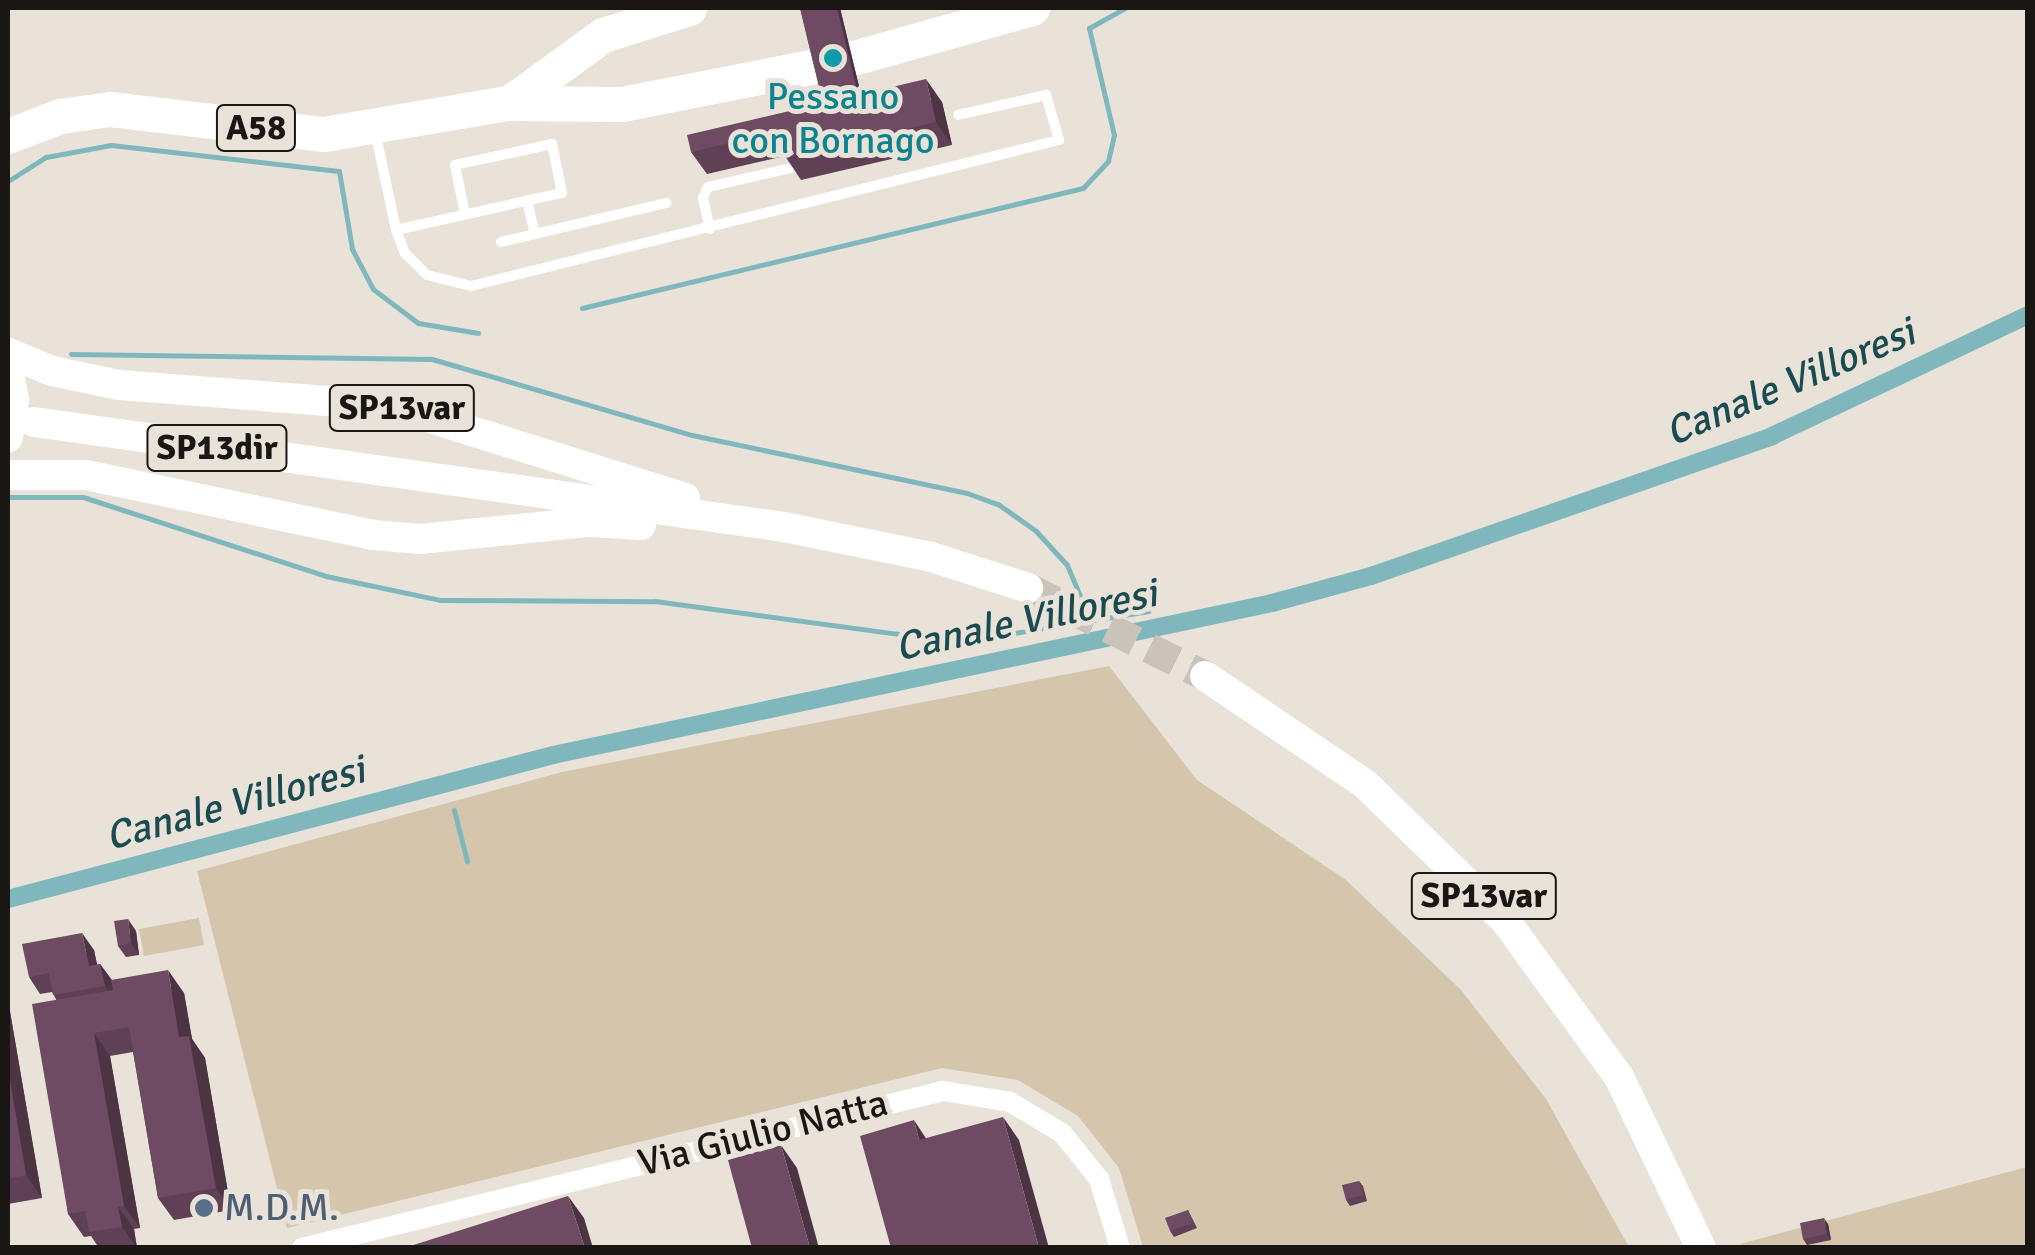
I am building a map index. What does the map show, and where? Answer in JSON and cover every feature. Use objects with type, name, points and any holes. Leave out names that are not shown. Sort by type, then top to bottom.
[{"type":"highway","name":"A58","points":[[508,103],[603,35],[689,8]]},
{"type":"highway","name":"A58","points":[[8,136],[60,116],[110,110],[290,133],[374,130],[508,103],[665,99],[883,51],[1032,8]]},
{"type":"main road","name":"SP13var","points":[[8,353],[52,371],[119,384],[392,406],[784,527]]},
{"type":"main road","points":[[8,368],[14,400],[8,438]]},
{"type":"main road","name":"SP13dir","points":[[34,422],[401,474]]},
{"type":"main road","name":"SP13var","points":[[401,474],[784,527],[949,562],[1028,588]]},
{"type":"main road","name":"SP13var","points":[[8,475],[86,475],[373,535],[420,539],[588,522],[784,527]]},
{"type":"main road","name":"SP13var","points":[[1205,676],[1374,791],[1512,928],[1619,1077],[1701,1248]]},
{"type":"street","name":"Via Giulio Natta","points":[[302,1248],[917,1096],[960,1092],[1010,1102],[1062,1133],[1099,1179],[1120,1248]]},
{"type":"lane","points":[[374,130],[396,230],[405,253],[427,275],[471,286],[1059,140],[1046,94],[958,115]]},
{"type":"lane","points":[[396,230],[562,193],[552,144],[455,165],[465,214]]},
{"type":"lane","points":[[710,229],[706,189],[795,167]]},
{"type":"lane","points":[[526,200],[535,234]]},
{"type":"lane","points":[[501,242],[666,203]]},
{"type":"shaded area","points":[[1109,666],[1197,780],[1346,880],[1461,990],[1546,1099],[1629,1247],[1143,1247],[1119,1168],[1078,1116],[1018,1080],[942,1068],[287,1228],[197,871],[562,772]]},
{"type":"shaded area","points":[[199,918],[204,945],[144,956],[139,929]]},
{"type":"shaded area","points":[[2027,1167],[2027,1247],[1741,1248],[1740,1244]]},
{"type":"building","name":"Pessano con Bornago","points":[[800,8],[837,8],[858,95],[823,103]]},
{"type":"building","points":[[926,79],[936,122],[785,157],[779,131],[691,152],[687,135]]},
{"type":"building","points":[[128,919],[131,943],[118,946],[114,921]]},
{"type":"building","points":[[82,933],[89,966],[100,964],[105,986],[53,995],[49,973],[29,977],[22,944]]},
{"type":"building","points":[[168,970],[179,1037],[189,1036],[216,1188],[158,1198],[129,1027],[94,1033],[124,1206],[118,1207],[122,1227],[89,1232],[85,1211],[68,1214],[32,1004],[113,990],[111,980]]},
{"type":"building","points":[[8,1069],[26,1175],[8,1179]]},
{"type":"building","points":[[1003,1117],[1039,1248],[891,1248],[860,1136],[914,1120],[919,1140]]},
{"type":"building","points":[[781,1145],[810,1248],[752,1248],[728,1160]]},
{"type":"building","points":[[1359,1181],[1363,1195],[1346,1200],[1342,1185]]},
{"type":"building","points":[[568,1196],[585,1248],[404,1248]]},
{"type":"building","points":[[1188,1210],[1193,1223],[1170,1231],[1165,1218]]},
{"type":"building","points":[[1824,1218],[1827,1234],[1803,1239],[1800,1223]]},
{"type":"waterway","points":[[582,308],[1083,188],[1108,161],[1114,135],[1089,28],[1125,8]]},
{"type":"waterway","points":[[8,181],[46,157],[111,145],[339,171],[352,249],[373,289],[418,323],[478,333]]},
{"type":"waterway","name":"Canale Villoresi","points":[[8,899],[553,755],[1272,603],[1371,576],[1772,436],[2028,315]]},
{"type":"waterway","points":[[71,354],[432,359],[692,435],[967,493],[998,504],[1036,531],[1067,565],[1091,622]]},
{"type":"waterway","points":[[8,497],[83,497],[326,576],[440,600],[655,601],[959,642],[1148,611]]},
{"type":"waterway","points":[[454,810],[467,861]]},
{"type":"tunnel","points":[[1028,588],[1205,676]]},
{"type":"place","name":"Pessano con Bornago","points":[[833,58]]},
{"type":"place","name":"M.D.M.","points":[[204,1208]]}]
